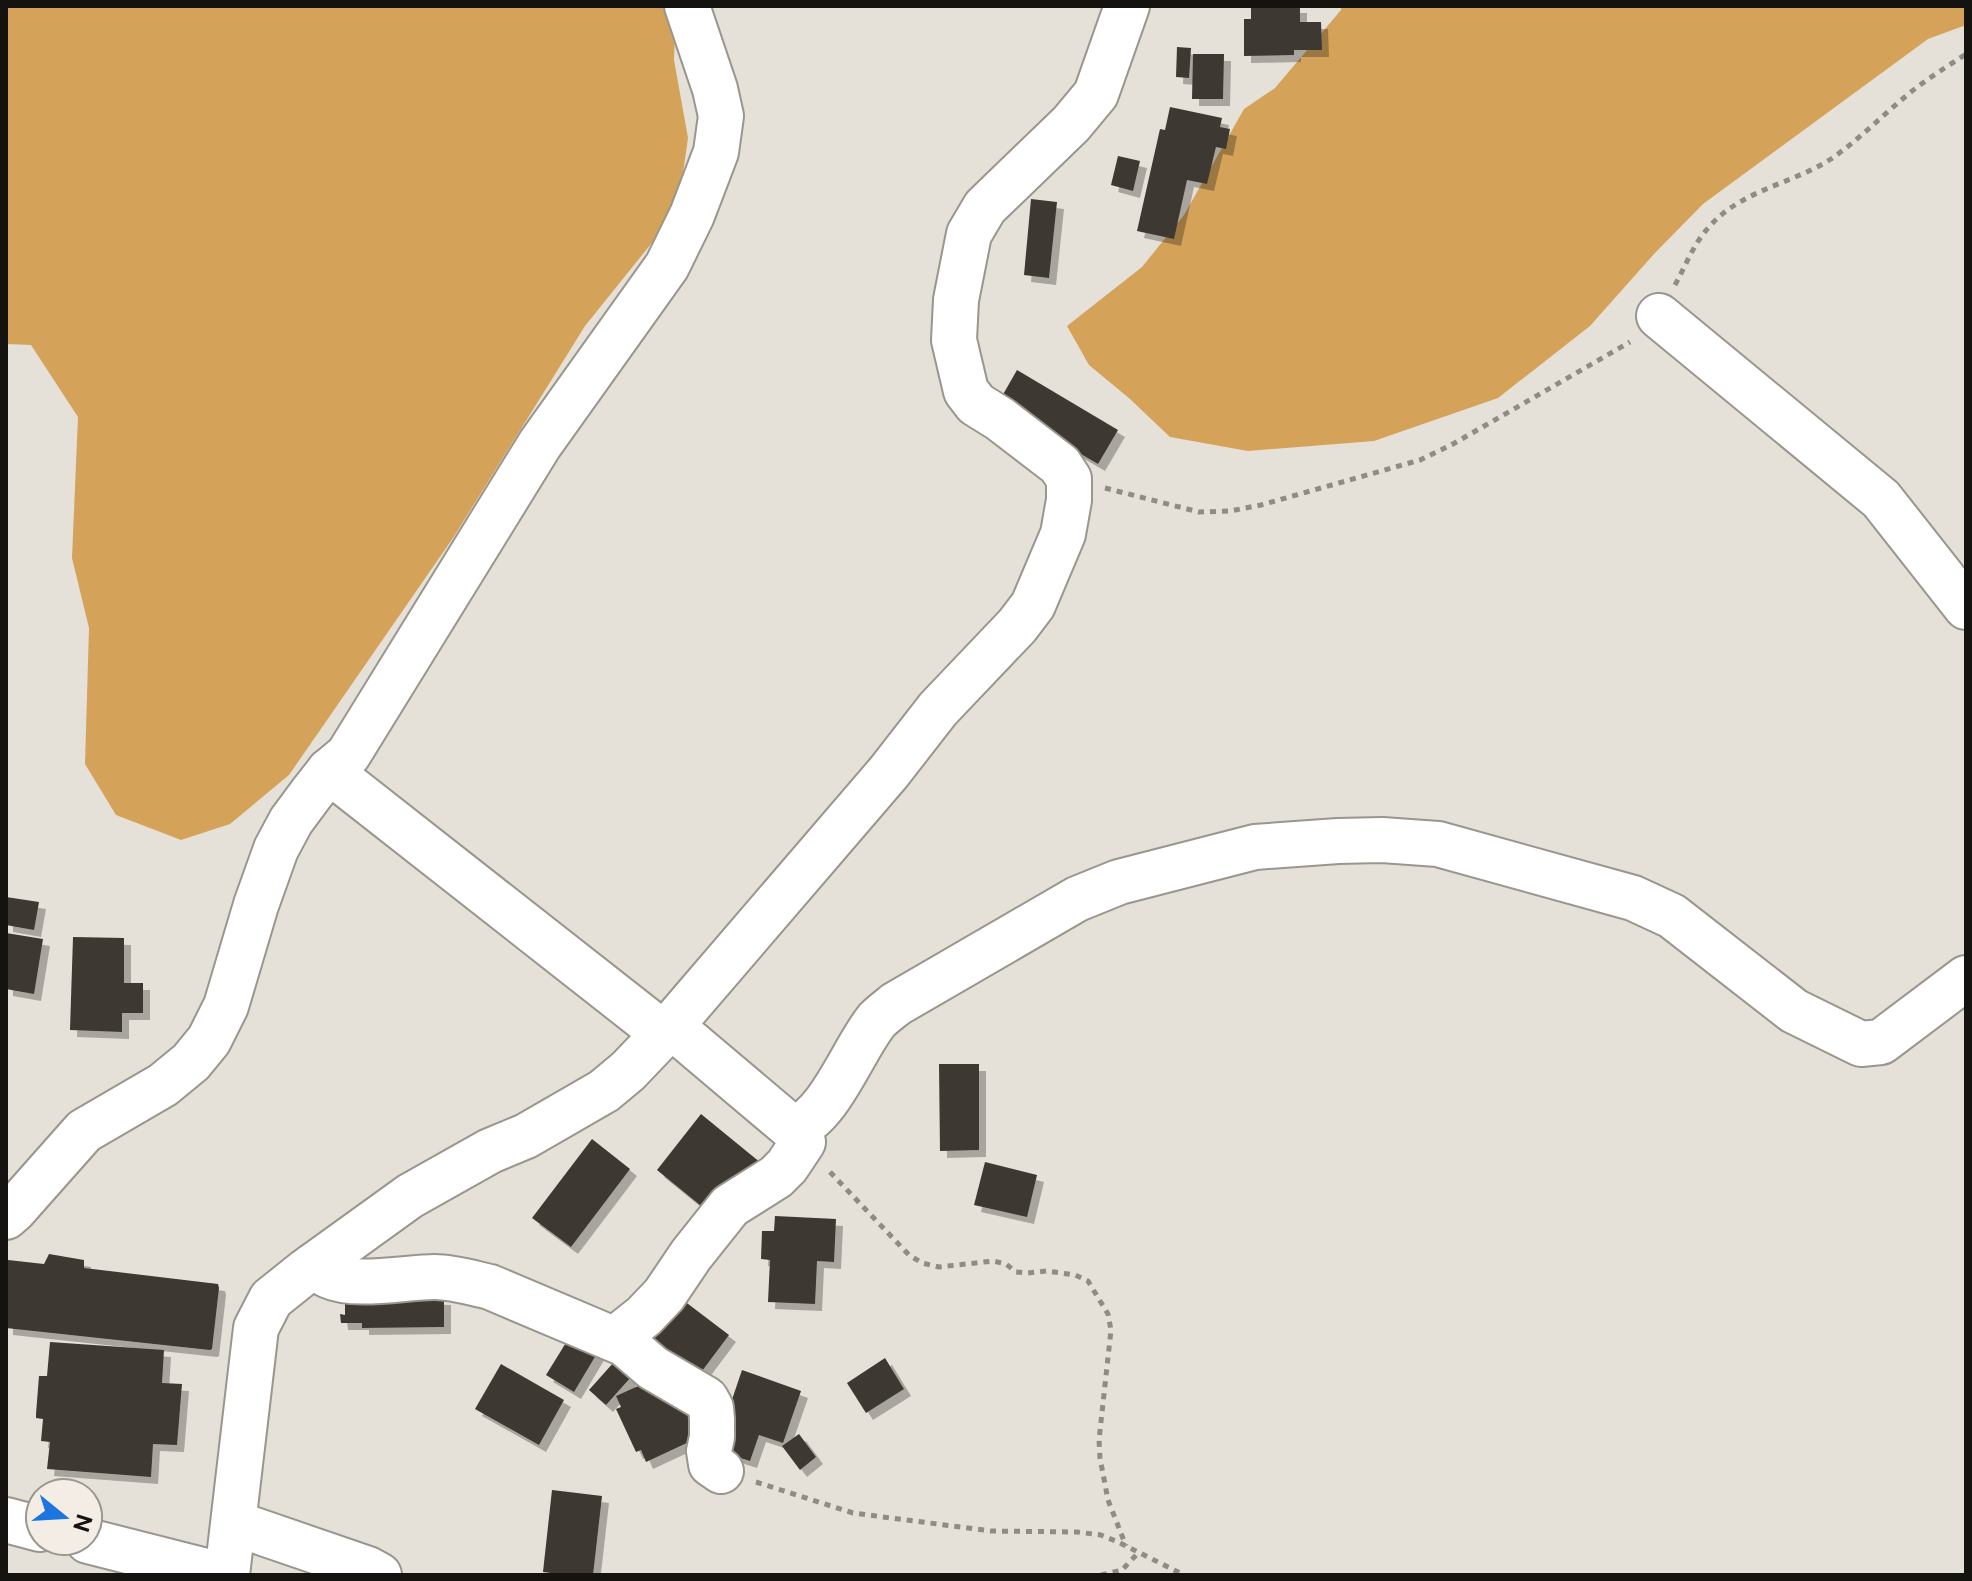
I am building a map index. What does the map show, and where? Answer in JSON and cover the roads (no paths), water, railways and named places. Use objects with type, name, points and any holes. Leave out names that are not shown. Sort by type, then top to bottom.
[{"type":"street","points":[[6,1217],[84,1131],[163,1085],[191,1062],[209,1040],[226,1006],[276,849],[291,821],[329,771],[348,755],[540,444],[667,266],[692,215],[716,152],[721,116],[687,6]]},
{"type":"street","points":[[104,1545],[224,1575],[234,1523],[256,1328],[271,1299],[410,1196],[490,1151],[526,1136],[604,1091],[628,1071],[668,1030],[889,772],[938,709],[1033,605],[1063,534],[1069,479],[1060,465],[976,404],[966,391],[954,340],[956,300],[969,234],[978,217],[1071,124],[1096,94],[1127,6]]},
{"type":"street","points":[[1659,316],[1881,499],[1966,607]]},
{"type":"street","points":[[329,771],[793,1129],[809,1121],[841,1082],[857,1049],[878,1019],[896,1004],[1077,899],[1119,882],[1255,847],[1382,840],[1438,844],[1633,898],[1672,916],[1794,1011],[1861,1044],[1881,1042],[1966,978]]},
{"type":"street","points":[[615,1339],[664,1295],[730,1206],[776,1177],[803,1142]]},
{"type":"street","points":[[313,1266],[329,1276],[346,1281],[433,1277],[471,1282],[490,1287],[625,1344],[670,1379],[706,1399],[712,1419],[711,1464],[721,1471]]},
{"type":"street","points":[[234,1523],[379,1575]]}]
